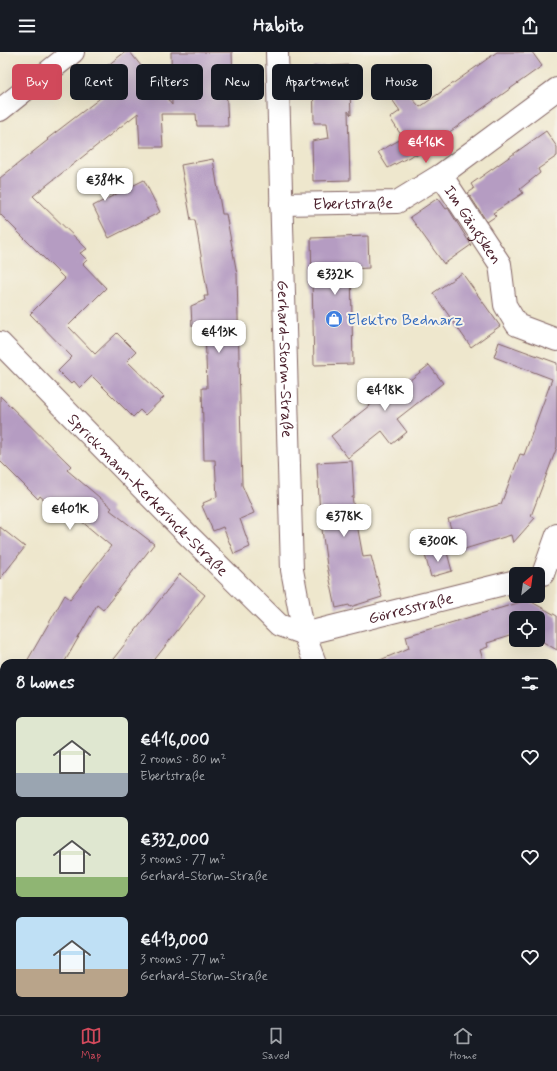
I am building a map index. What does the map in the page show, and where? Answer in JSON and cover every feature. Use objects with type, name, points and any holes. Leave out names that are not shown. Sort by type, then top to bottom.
[{"type":"street","points":[[0,110],[73,52]]},
{"type":"street","name":"Gerhard-Storm-Straße","points":[[277,52],[292,570],[304,634],[313,659]]},
{"type":"street","name":"Ebertstraße","points":[[281,204],[397,202],[441,175],[557,89]]},
{"type":"street","name":"Im Gängsken","points":[[441,175],[500,264],[505,305],[517,325],[557,340]]},
{"type":"street","name":"Sprickmann-Kerkerinck-Straße","points":[[0,343],[279,625],[304,634]]},
{"type":"street","points":[[546,577],[557,535]]},
{"type":"street","name":"Görresstraße","points":[[304,634],[509,583]]},
{"type":"building","points":[[125,52],[130,52],[140,64],[136,64],[136,100],[168,100],[172,105],[172,100],[203,100],[203,64],[171,64],[171,52],[232,52],[232,64],[211,64],[211,100],[227,100],[228,126],[197,126],[196,114],[161,114],[163,147],[140,147],[138,113],[33,196],[87,249],[80,253],[87,260],[83,264],[106,288],[68,326],[95,354],[117,333],[136,352],[127,361],[164,397],[145,415],[140,410],[133,417],[92,376],[80,388],[74,381],[71,384],[58,371],[72,357],[30,314],[65,279],[0,214],[0,178],[98,100],[128,100],[128,64],[109,64]]},
{"type":"building","points":[[497,52],[532,52],[542,66],[416,156],[415,154],[388,168],[378,152],[403,138],[390,118],[400,111],[392,100],[414,100],[420,107],[432,100],[432,98]]},
{"type":"building","points":[[314,100],[350,100],[351,115],[348,111],[350,180],[313,181],[312,141],[329,138],[327,123],[314,123]]},
{"type":"building","points":[[546,131],[557,147],[557,156],[538,169],[540,173],[520,189],[523,193],[493,213],[496,216],[487,222],[468,193],[474,189],[471,184]]},
{"type":"building","points":[[213,159],[222,214],[226,214],[237,274],[242,485],[254,513],[240,519],[250,547],[234,554],[223,527],[213,531],[202,506],[204,505],[203,503],[217,497],[215,460],[204,460],[202,388],[207,388],[205,327],[192,326],[191,306],[205,300],[204,296],[208,296],[195,220],[191,220],[181,165]]},
{"type":"building","points":[[144,180],[160,212],[109,238],[93,206]]},
{"type":"building","points":[[438,198],[446,209],[448,208],[471,245],[444,264],[410,217]]},
{"type":"building","points":[[368,236],[369,268],[351,269],[353,364],[314,365],[311,238]]},
{"type":"building","points":[[462,273],[500,326],[471,347],[433,293]]},
{"type":"building","points":[[499,342],[557,363],[557,447],[531,516],[535,518],[513,543],[511,535],[458,551],[448,519],[501,504],[520,454],[524,455],[552,379],[494,357]]},
{"type":"building","points":[[429,365],[443,383],[397,419],[407,432],[392,444],[382,431],[348,458],[331,436],[374,402],[366,391],[380,380],[390,394],[394,393]]},
{"type":"building","points":[[0,396],[71,466],[67,470],[112,508],[110,510],[154,544],[103,610],[97,605],[66,659],[28,659],[65,595],[70,599],[111,546],[68,510],[63,516],[40,496],[38,499],[0,461]]},
{"type":"building","points":[[352,461],[354,497],[352,497],[363,557],[371,556],[382,597],[350,607],[349,605],[336,608],[327,566],[320,515],[317,463]]},
{"type":"building","points":[[0,527],[25,547],[0,579]]},
{"type":"building","points":[[446,549],[452,571],[431,577],[425,555]]},
{"type":"building","points":[[180,574],[205,595],[155,659],[113,659]]},
{"type":"building","points":[[518,603],[533,603],[557,616],[557,650],[545,643],[545,611],[509,611],[509,636],[487,643],[488,647],[480,650],[483,659],[383,659],[409,648],[406,636]]},
{"type":"place","name":"Elektro Bednarz","points":[[334,319]]}]
